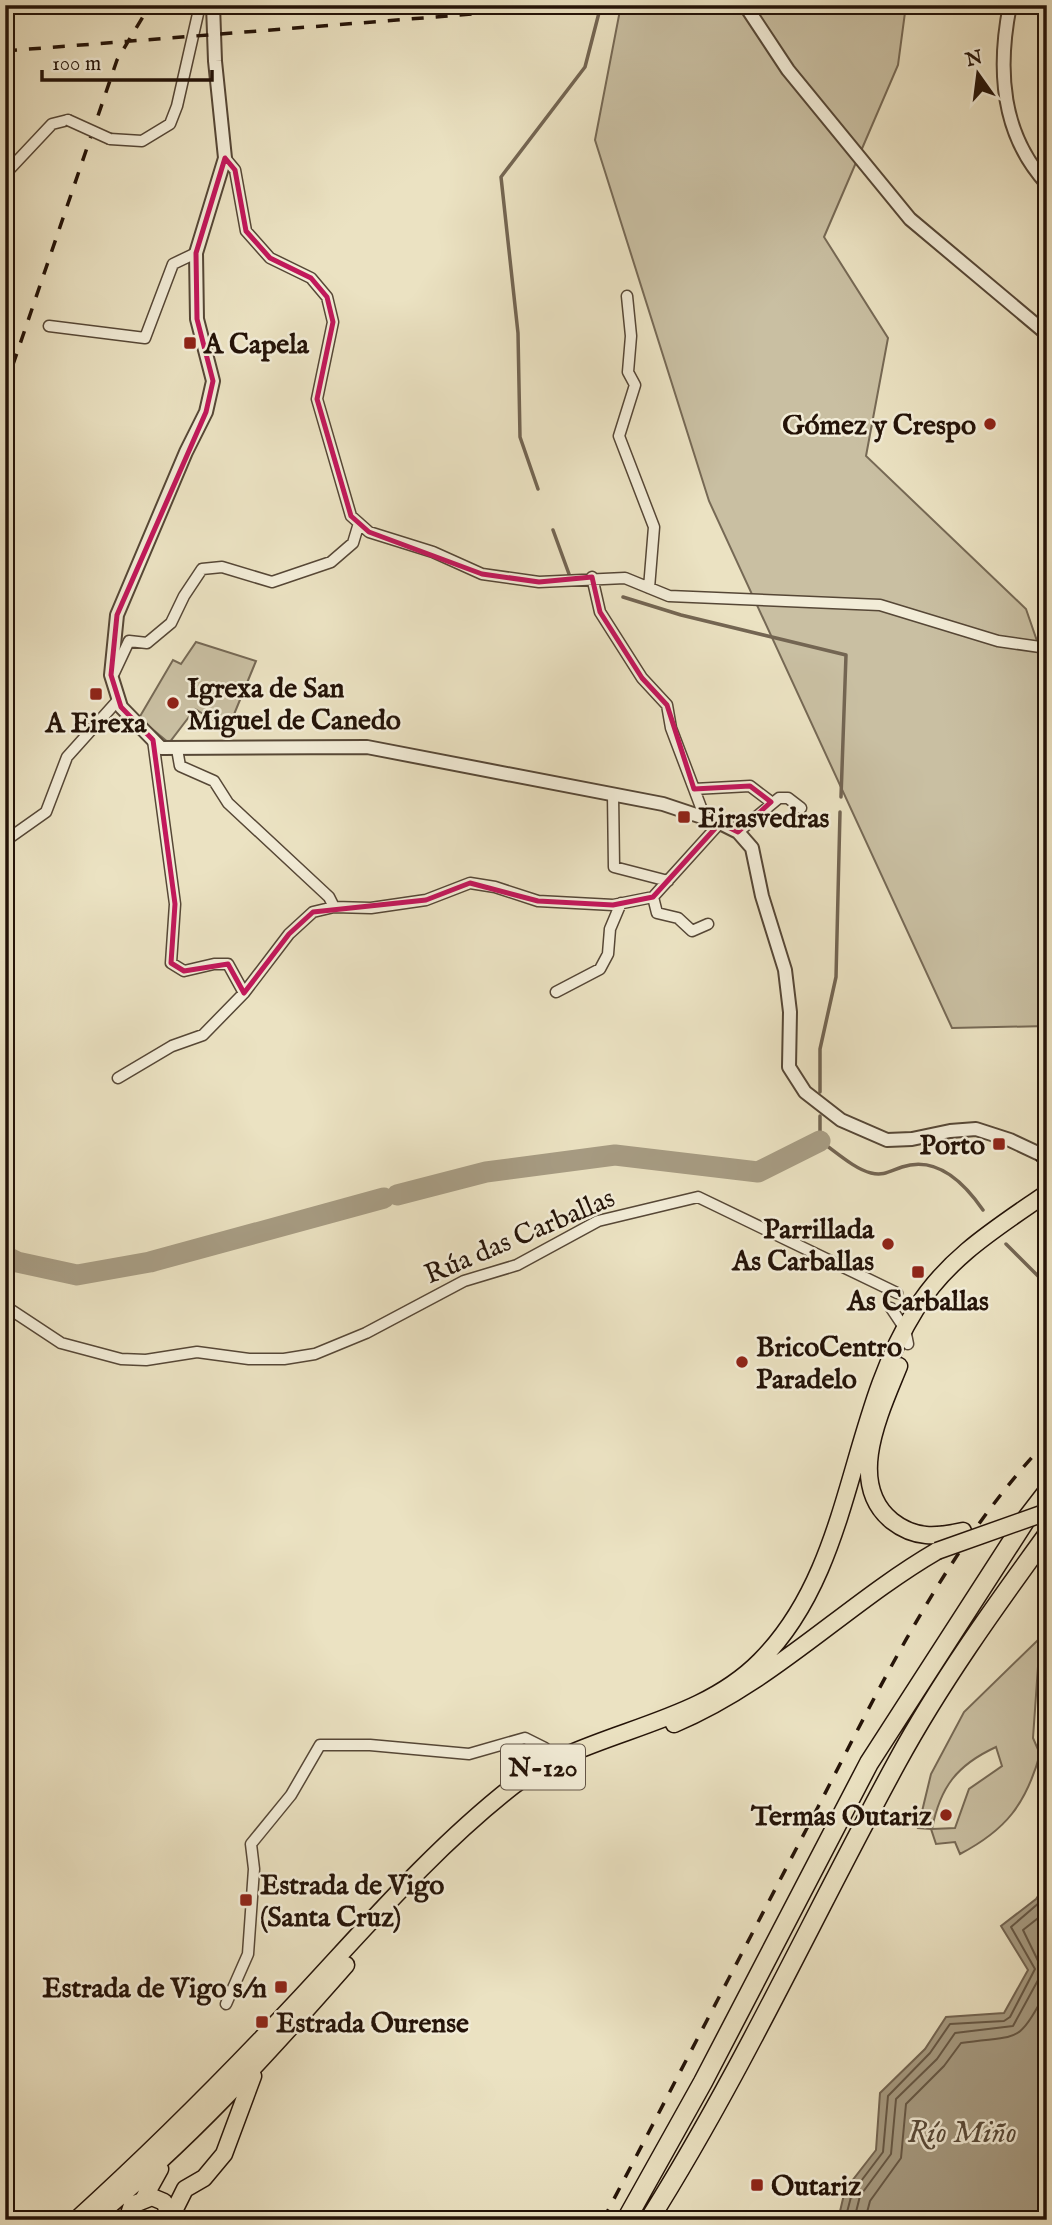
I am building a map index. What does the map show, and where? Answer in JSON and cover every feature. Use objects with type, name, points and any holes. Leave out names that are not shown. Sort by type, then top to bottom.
[{"type":"highway","name":"N-120","points":[[76,2220],[253,2060],[464,1826],[518,1783],[551,1763],[670,1716],[727,1687],[758,1663],[789,1628],[823,1561],[874,1399],[928,1293],[973,1244],[1047,1193]]},
{"type":"highway","name":"N-120","points":[[906,1336],[874,1438],[869,1463],[871,1488],[881,1510],[905,1530],[933,1537],[1047,1509]]},
{"type":"highway","points":[[626,2220],[703,2082],[869,1763],[1047,1492]]},
{"type":"highway","name":"N-120","points":[[134,2208],[160,2171],[162,2154],[442,1858],[497,1808],[540,1780],[585,1759],[712,1708],[767,1674],[863,1598],[937,1551],[1047,1509]]},
{"type":"highway","points":[[649,2220],[694,2149],[899,1759],[998,1603],[1047,1535]]},
{"type":"highway","name":"N-120","points":[[172,2218],[185,2189],[204,2178],[224,2154],[253,2060]]},
{"type":"highway","name":"N-120","points":[[92,2220],[161,2162]]},
{"type":"highway","name":"N-120","points":[[134,2208],[160,2200],[172,2218]]},
{"type":"highway","points":[[114,2220],[134,2208]]},
{"type":"street","points":[[5,174],[52,124],[68,120],[110,139],[142,141],[170,124],[201,5]]},
{"type":"street","points":[[213,5],[215,61],[225,158],[196,253],[197,319],[213,381],[206,412],[186,452],[117,615],[112,677],[121,707],[160,748],[367,747],[663,804],[720,823],[738,832],[752,848],[762,895],[785,970],[790,1012],[789,1066],[805,1092],[841,1120],[887,1140],[976,1129],[1010,1139],[1046,1157]]},
{"type":"street","points":[[745,5],[788,70],[910,219],[1047,334]]},
{"type":"street","points":[[1010,5],[1004,35],[1004,80],[1011,128],[1028,164],[1047,184]]},
{"type":"street","points":[[225,158],[235,170],[246,231],[270,258],[311,278],[327,297],[333,322],[317,398],[351,516],[369,532],[433,552],[482,574],[539,582],[592,577],[625,578],[669,596],[880,605],[998,641],[1047,648]]},
{"type":"street","points":[[49,326],[145,338],[173,264],[196,253]]},
{"type":"street","points":[[627,296],[631,336],[628,372],[635,385],[619,436],[654,527],[649,587]]},
{"type":"street","points":[[112,677],[129,641],[147,643],[171,623],[184,596],[202,569],[222,567],[272,582],[331,562],[354,542],[359,523]]},
{"type":"street","points":[[592,577],[600,612],[642,678],[667,705],[671,728],[705,818]]},
{"type":"street","points":[[5,841],[46,812],[67,757],[119,699]]},
{"type":"street","points":[[153,740],[175,904],[171,963],[184,971],[214,964],[228,964],[244,993]]},
{"type":"street","points":[[177,749],[180,766],[214,781],[228,803],[330,897],[334,907]]},
{"type":"street","points":[[694,789],[750,786],[771,802]]},
{"type":"street","points":[[613,794],[614,867],[668,881]]},
{"type":"street","points":[[738,832],[771,802],[788,798],[801,808]]},
{"type":"street","points":[[118,1078],[172,1046],[204,1035],[244,993],[289,933],[313,912],[334,907],[371,908],[426,900],[470,883],[495,887],[538,901],[621,903],[653,897],[720,823]]},
{"type":"street","points":[[653,897],[657,913],[678,918],[692,931],[708,924]]},
{"type":"street","points":[[556,992],[600,969],[608,954],[610,929],[621,903]]},
{"type":"street","name":"Rúa das Carballas","points":[[5,1306],[61,1343],[121,1359],[145,1360],[190,1353],[248,1359],[284,1359],[316,1353],[366,1332],[464,1281],[517,1265],[597,1221],[698,1197],[897,1293]]},
{"type":"street","points":[[891,1308],[906,1336]]},
{"type":"street","points":[[226,2004],[248,1954],[254,1869],[251,1844],[292,1795],[320,1745],[370,1745],[469,1755],[525,1738],[545,1748],[551,1763]]},
{"type":"highlighted area","points":[[225,158],[235,170],[246,231],[270,258],[311,278],[327,297],[333,322],[317,399],[351,516],[369,532],[482,574],[539,582],[592,577],[600,612],[642,678],[667,705],[694,789],[750,786],[771,802],[738,832],[720,823],[653,897],[613,905],[538,901],[470,883],[426,900],[313,912],[289,934],[244,993],[228,964],[184,971],[171,963],[175,904],[153,740],[121,707],[111,675],[117,615],[206,412],[213,381],[197,319],[196,253]]},
{"type":"shaded area","points":[[621,5],[906,5],[898,65],[824,237],[888,338],[866,456],[1026,609],[1047,670],[1047,1026],[952,1028],[709,501],[595,140]]},
{"type":"shaded area","points":[[196,642],[256,661],[228,729],[195,709],[169,743],[139,718],[173,660],[181,664]]},
{"type":"shaded area","points":[[1040,1638],[1033,1738],[1040,1754],[1034,1772],[1012,1814],[990,1835],[960,1854],[955,1842],[936,1844],[931,1829],[918,1828],[931,1774],[964,1712]],"holes":[[[996,1747],[1002,1766],[969,1789],[955,1828],[932,1829],[945,1789],[961,1770]]]},
{"type":"water","name":"Río Miño","points":[[1047,1883],[1047,2220],[838,2220],[845,2190],[876,2150],[880,2093],[925,2049],[946,2017],[1004,2013],[1028,1970],[1001,1926],[1036,1899]]},
{"type":"waterway","points":[[538,489],[520,437],[518,333],[501,177],[585,67],[601,5]]},
{"type":"waterway","points":[[553,530],[569,574]]},
{"type":"waterway","points":[[623,597],[681,615],[846,655],[841,797]]},
{"type":"waterway","points":[[820,1092],[820,1049],[836,977],[840,812]]},
{"type":"waterway","points":[[820,1116],[820,1141],[858,1168],[880,1174],[915,1164],[939,1168],[959,1182],[983,1210]]},
{"type":"waterway","points":[[397,1195],[486,1172],[615,1155],[758,1172],[820,1141]]},
{"type":"waterway","points":[[5,1256],[17,1262],[77,1275],[150,1262],[384,1198]]},
{"type":"waterway","points":[[1006,1244],[1047,1285]]},
{"type":"railway","points":[[5,388],[117,60],[150,5]]},
{"type":"railway","points":[[5,51],[587,5]]},
{"type":"railway","points":[[603,2220],[893,1663],[948,1569],[979,1524],[1011,1481],[1047,1441]]},
{"type":"place","name":"A Capela","points":[[190,343]]},
{"type":"place","name":"Gómez y Crespo","points":[[990,424]]},
{"type":"place","name":"A Eirexa","points":[[96,694]]},
{"type":"place","name":"Igrexa de San Miguel de Canedo","points":[[173,703]]},
{"type":"place","name":"Eirasvedras","points":[[684,817]]},
{"type":"place","name":"Porto","points":[[999,1144]]},
{"type":"place","name":"Parrillada As Carballas","points":[[888,1244]]},
{"type":"place","name":"As Carballas","points":[[918,1272]]},
{"type":"place","name":"BricoCentro Paradelo","points":[[742,1362]]},
{"type":"place","name":"Termas Outariz","points":[[946,1815]]},
{"type":"place","name":"Estrada de Vigo (Santa Cruz)","points":[[246,1900]]},
{"type":"place","name":"Estrada de Vigo s/n","points":[[281,1987]]},
{"type":"place","name":"Estrada Ourense","points":[[262,2022]]},
{"type":"place","name":"Outariz","points":[[757,2185]]}]
